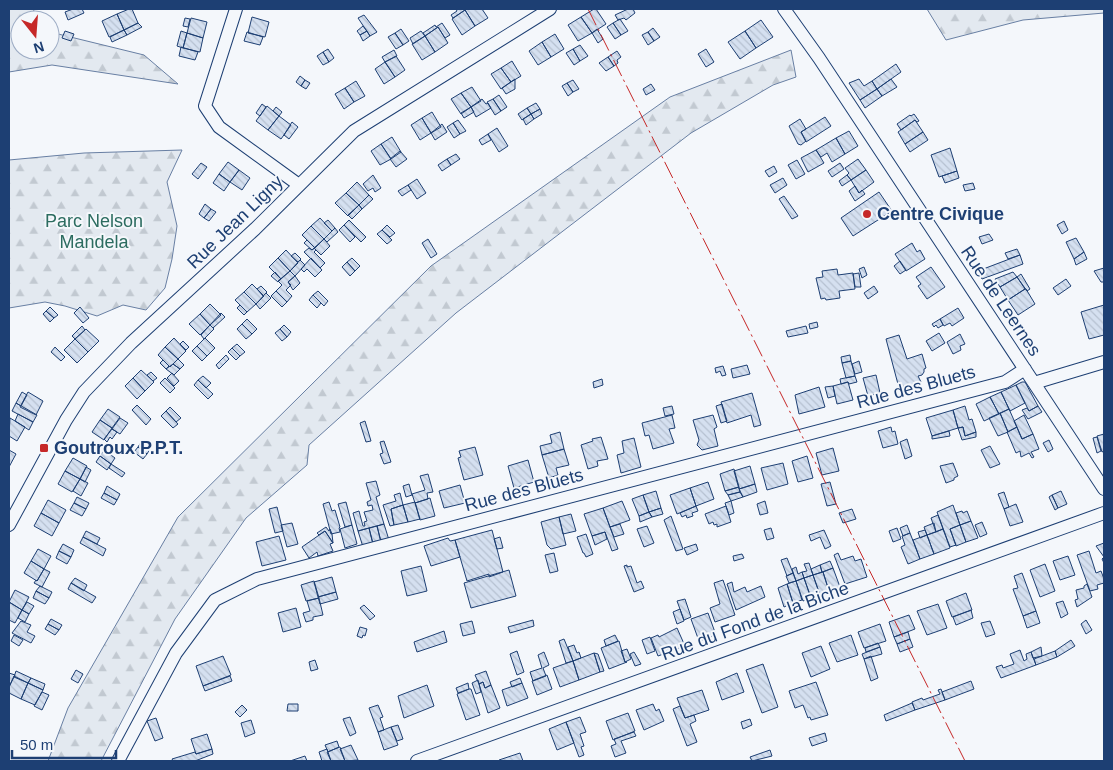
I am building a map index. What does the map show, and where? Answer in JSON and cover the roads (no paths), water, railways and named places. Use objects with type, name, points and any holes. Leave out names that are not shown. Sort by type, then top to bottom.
[{"type":"street","points":[[236,9],[205,106],[219,127],[299,185]]},
{"type":"street","name":"Rue Jean Ligny","points":[[9,524],[66,420],[84,392],[131,343],[255,229],[354,131],[550,9]]},
{"type":"street","name":"Rue de Leernes","points":[[784,9],[819,58],[1104,488]]},
{"type":"street","points":[[1034,383],[1104,362]]},
{"type":"street","name":"Rue des Bluets","points":[[118,761],[176,653],[215,600],[257,579],[1006,382],[1024,369]]},
{"type":"street","name":"Rue du Fond de la Biche","points":[[418,761],[1104,513]]},
{"type":"place","name":"Centre Civique","points":[[867,214]]},
{"type":"place","name":"Goutroux P.P.T.","points":[[44,448]]},
{"type":"park label","name":"Parc Nelson Mandela","points":[[94,231]]}]
